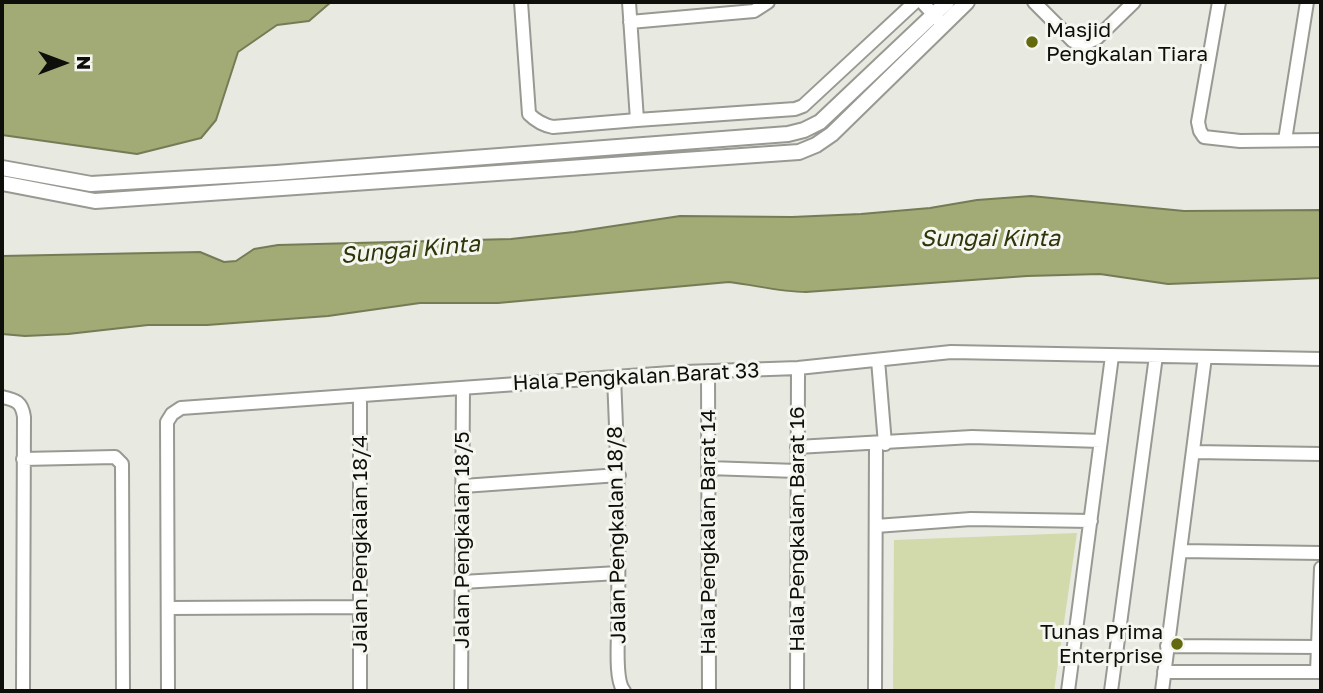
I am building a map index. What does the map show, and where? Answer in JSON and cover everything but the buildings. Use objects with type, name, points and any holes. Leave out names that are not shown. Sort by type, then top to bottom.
[{"type":"street","points":[[521,2],[529,114],[548,126],[796,109],[803,106],[917,2],[935,23]]},
{"type":"street","points":[[629,2],[642,120]]},
{"type":"street","points":[[630,22],[754,11],[768,2]]},
{"type":"street","points":[[2,183],[95,201],[799,152],[832,134],[935,23],[947,2]]},
{"type":"street","points":[[2,167],[91,184],[276,173],[788,134],[820,122],[935,23],[967,2]]},
{"type":"street","points":[[1034,2],[1078,43],[1091,43],[1135,2]]},
{"type":"street","points":[[1219,2],[1198,122],[1204,137],[1240,141],[1321,140]]},
{"type":"street","points":[[1285,140],[1307,2]]},
{"type":"street","name":"Hala Pengkalan Barat 33","points":[[168,608],[167,422],[172,414],[181,408],[614,377],[798,368],[951,352],[1321,359]]},
{"type":"street","points":[[1068,691],[1112,356]]},
{"type":"street","points":[[1111,691],[1156,356]]},
{"type":"street","points":[[1162,691],[1205,357]]},
{"type":"street","points":[[875,691],[876,526],[880,444],[878,360]]},
{"type":"street","name":"Hala Pengkalan Barat 16","points":[[797,691],[798,368]]},
{"type":"street","name":"Hala Pengkalan Barat 14","points":[[708,372],[709,691]]},
{"type":"street","name":"Jalan Pengkalan 18/8","points":[[614,377],[619,475],[619,682],[624,691]]},
{"type":"street","name":"Jalan Pengkalan 18/5","points":[[461,691],[463,388]]},
{"type":"street","name":"Jalan Pengkalan 18/4","points":[[360,396],[360,691]]},
{"type":"street","points":[[2,397],[17,400],[23,407],[24,417],[23,691]]},
{"type":"street","points":[[797,447],[972,438],[1101,441]]},
{"type":"street","points":[[1193,452],[1321,454]]},
{"type":"street","points":[[23,459],[115,457],[122,464],[123,691]]},
{"type":"street","points":[[708,468],[797,471]]},
{"type":"street","points":[[463,485],[619,475]]},
{"type":"street","points":[[876,526],[971,519],[1091,521]]},
{"type":"street","points":[[1180,551],[1321,553]]},
{"type":"street","points":[[1164,672],[1319,672],[1321,568]]},
{"type":"street","points":[[461,582],[618,573]]},
{"type":"street","points":[[168,691],[168,608],[360,607]]},
{"type":"street","points":[[1167,646],[1320,647]]},
{"type":"shaded area","points":[[1077,533],[1054,691],[893,691],[894,540]]},
{"type":"water","points":[[2,2],[331,2],[309,21],[277,25],[238,52],[216,120],[201,138],[137,154],[2,135]]},
{"type":"water","name":"Sungai Kinta","points":[[1031,196],[1184,211],[1321,210],[1321,278],[1168,284],[1100,274],[1027,276],[806,292],[729,282],[498,303],[420,303],[328,316],[207,325],[148,325],[25,336],[2,334],[2,256],[200,252],[224,262],[236,261],[254,249],[278,245],[511,239],[680,216],[792,217],[861,214]]},
{"type":"place","name":"Masjid Pengkalan Tiara","points":[[1032,42]]},
{"type":"place","name":"Tunas Prima Enterprise","points":[[1177,644]]}]
